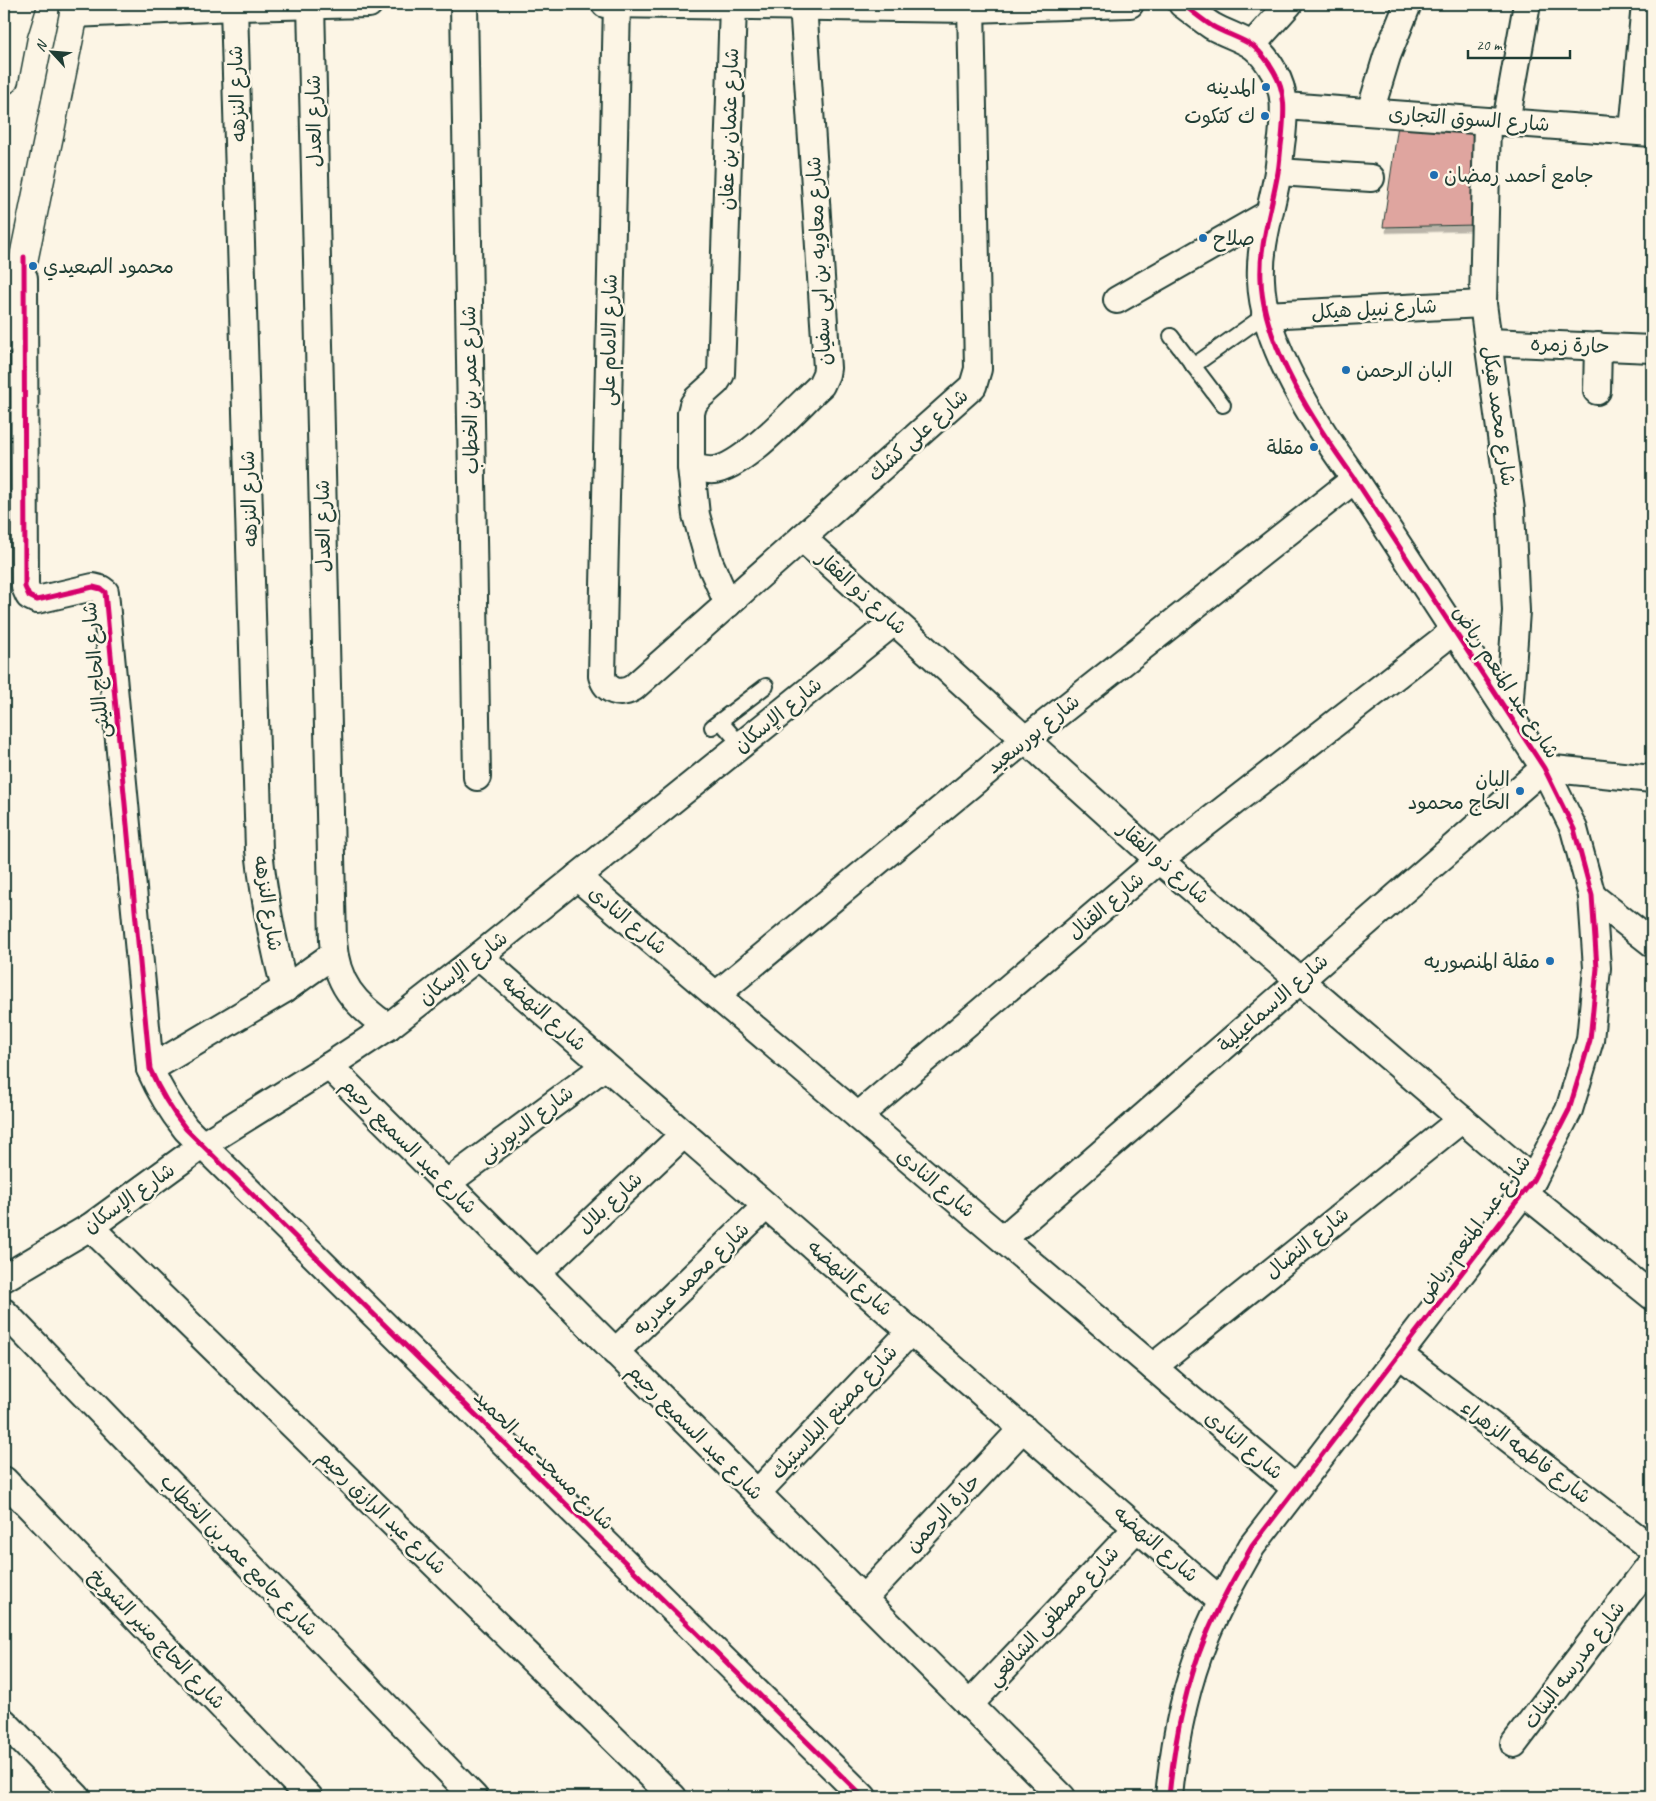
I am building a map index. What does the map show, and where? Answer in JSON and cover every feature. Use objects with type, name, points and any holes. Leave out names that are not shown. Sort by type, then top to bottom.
[{"type":"main road","points":[[4,80],[13,33],[22,4]]},
{"type":"main road","points":[[4,339],[24,257],[74,9]]},
{"type":"street","name":"شارع العدل","points":[[311,4],[334,954],[340,977],[352,997],[368,1014],[388,1027]]},
{"type":"street","points":[[74,9],[369,4]]},
{"type":"street","name":"شارع عمر بن الخطاب","points":[[464,4],[477,777]]},
{"type":"street","points":[[605,4],[972,6],[1130,4]]},
{"type":"street","name":"شارع الامام على","points":[[602,676],[617,4]]},
{"type":"street","name":"شارع عبد المنعم رياض","points":[[1169,1797],[1173,1757],[1189,1685],[1205,1638],[1222,1601],[1252,1546],[1529,1186],[1570,1110],[1590,1040],[1598,968],[1592,896],[1574,830],[1544,768],[1355,479],[1327,441],[1303,401],[1282,359],[1265,314],[1261,281],[1262,247],[1278,172],[1285,106],[1282,88],[1264,58],[1252,45],[1211,25],[1182,4]]},
{"type":"street","points":[[1252,45],[1289,4]]},
{"type":"street","points":[[1370,112],[1387,56],[1408,4]]},
{"type":"street","name":"شارع محمد هيكل","points":[[1509,712],[1516,611],[1511,510],[1483,304],[1496,121],[1527,4]]},
{"type":"street","points":[[1643,132],[1645,4]]},
{"type":"street","name":"شارع عثمان بن عفان","points":[[728,604],[709,561],[696,515],[691,467],[691,413],[697,399],[716,382],[721,374],[733,5]]},
{"type":"street","name":"شارع معاويه بن ابى سفيان","points":[[691,467],[714,470],[731,465],[747,454],[820,385],[826,374],[803,5]]},
{"type":"street","name":"شارع النزهه","points":[[234,6],[260,850],[264,897],[273,944],[285,989]]},
{"type":"street","name":"شارع على كشك","points":[[602,676],[603,682],[611,690],[622,692],[633,688],[973,386],[976,378],[972,6]]},
{"type":"street","name":"شارع السوق التجارى","points":[[1285,106],[1643,132]]},
{"type":"street","points":[[1278,172],[1371,178]]},
{"type":"street","points":[[1117,300],[1268,214]]},
{"type":"street","name":"شارع الحاج الليثى","points":[[24,257],[25,587],[29,596],[36,600],[93,587],[105,592],[150,1069],[159,1091],[171,1111],[186,1129],[204,1144]]},
{"type":"street","name":"شارع نبيل هيكل","points":[[1265,314],[1483,304]]},
{"type":"street","name":"حارة زمره","points":[[1488,342],[1652,348]]},
{"type":"street","points":[[1597,391],[1598,346]]},
{"type":"street","name":"شارع بورسعيد","points":[[716,995],[1026,739],[1355,479]]},
{"type":"street","name":"شارع ذو الفقار","points":[[802,538],[1159,860],[1462,1119],[1529,1186],[1650,1290]]},
{"type":"street","name":"شارع الإسكان","points":[[4,1278],[90,1227],[204,1144],[388,1027],[895,621]]},
{"type":"street","name":"شارع القنال","points":[[858,1116],[1159,860],[1455,630]]},
{"type":"street","points":[[1544,768],[1652,780]]},
{"type":"street","name":"شارع الاسماعيلية","points":[[1003,1239],[1544,768]]},
{"type":"street","name":"شارع النادى","points":[[577,877],[1295,1488]]},
{"type":"street","points":[[1592,896],[1652,944]]},
{"type":"street","points":[[150,1069],[285,989],[334,954]]},
{"type":"street","name":"شارع النهضه","points":[[478,956],[1222,1601]]},
{"type":"street","name":"شارع عبد السميع رحيم","points":[[329,1066],[1062,1797]]},
{"type":"street","name":"شارع الدبورنى","points":[[447,1184],[605,1066]]},
{"type":"street","name":"شارع النضال","points":[[1153,1367],[1462,1119]]},
{"type":"street","name":"شارع بلال","points":[[537,1273],[684,1134]]},
{"type":"street","name":"شارع مسجد عبد الحميد","points":[[204,1144],[863,1797]]},
{"type":"street","name":"شارع محمد عبدربه","points":[[615,1352],[766,1206]]},
{"type":"street","name":"شارع عبد الرازق رحيم","points":[[90,1227],[673,1797]]},
{"type":"street","name":"شارع جامع عمر بن الخطاب","points":[[4,1312],[474,1797]]},
{"type":"street","name":"شارع مصنع البلاستيك","points":[[757,1493],[911,1331]]},
{"type":"street","name":"شارع فاطمه الزهراء","points":[[1400,1355],[1652,1549]]},
{"type":"street","name":"حارة الرحمن","points":[[863,1599],[1023,1428]]},
{"type":"street","name":"شارع الحاج منير الشويخ","points":[[4,1480],[309,1797]]},
{"type":"street","name":"شارع مصطفى الشافعي","points":[[969,1705],[1137,1528]]},
{"type":"street","name":"شارع مدرسه البنات","points":[[1514,1744],[1652,1562]]},
{"type":"street","points":[[4,1722],[76,1797]]},
{"type":"lane","points":[[1193,366],[1265,314]]},
{"type":"lane","points":[[1171,336],[1223,405]]},
{"type":"lane","points":[[741,745],[716,724],[766,686]]},
{"type":"building","name":"جامع أحمد رمضان","points":[[1399,118],[1479,126],[1475,225],[1383,227]]},
{"type":"cycle path","points":[[1169,1797],[1177,1736],[1186,1696],[1198,1657],[1215,1614],[1252,1546],[1533,1180],[1569,1110],[1590,1040],[1597,968],[1592,896],[1574,829],[1544,768],[1309,411],[1294,385],[1271,332],[1264,305],[1261,266],[1264,239],[1278,172],[1282,138],[1284,105],[1278,80],[1268,62],[1253,46],[1212,26],[1182,4]]},
{"type":"cycle path","points":[[24,257],[25,587],[29,596],[37,600],[93,587],[105,592],[150,1069],[162,1093],[186,1129],[863,1797]]},
{"type":"place","name":"المدينه","points":[[1266,87]]},
{"type":"place","name":"ك كتكوت","points":[[1265,116]]},
{"type":"place","name":"جامع أحمد رمضان","points":[[1434,175]]},
{"type":"place","name":"صلاح","points":[[1203,238]]},
{"type":"place","name":"محمود الصعيدي","points":[[33,266]]},
{"type":"place","name":"البان الرحمن","points":[[1346,370]]},
{"type":"place","name":"مقلة","points":[[1314,447]]},
{"type":"place","name":"البان الحاج محمود","points":[[1520,791]]},
{"type":"place","name":"مقلة المنصوريه","points":[[1550,961]]}]
